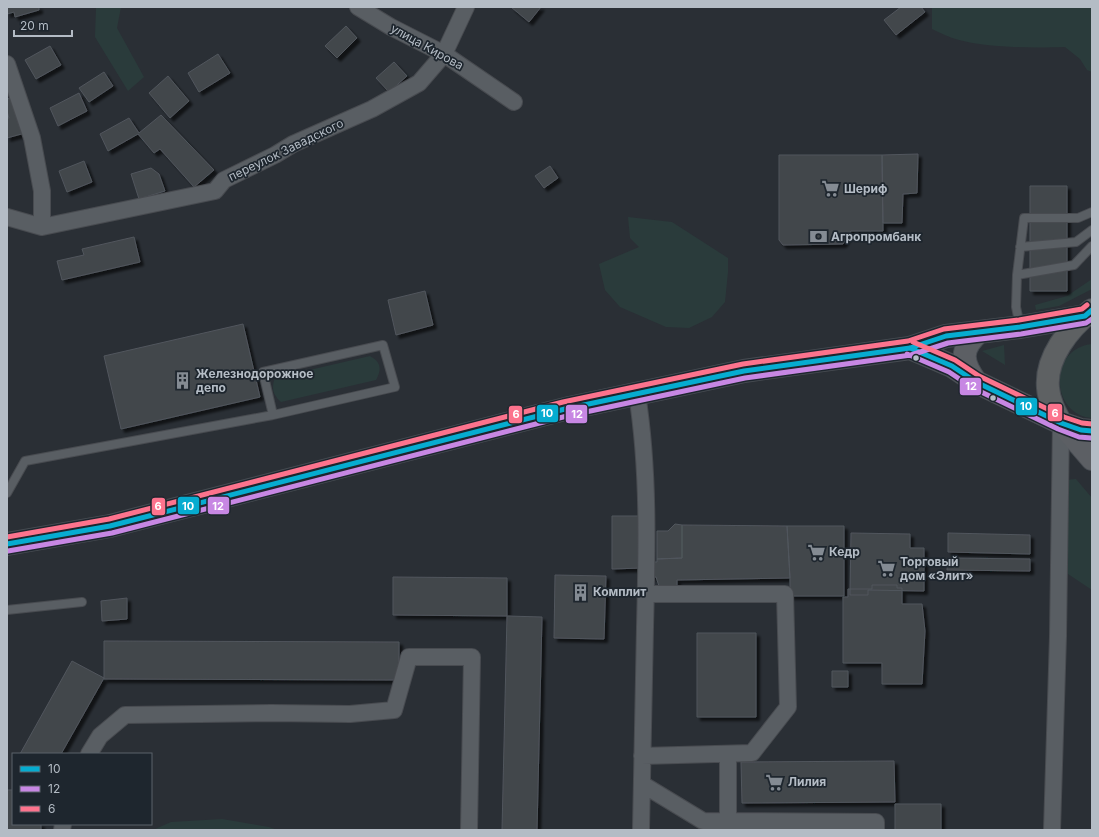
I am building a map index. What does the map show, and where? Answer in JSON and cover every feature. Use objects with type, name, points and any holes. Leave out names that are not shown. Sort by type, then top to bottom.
[{"type":"highway","points":[[1090,315],[1069,333],[1056,353],[1049,369],[1048,388],[1051,405],[1061,423],[1081,430],[1092,431]]},
{"type":"main road","points":[[7,544],[110,526],[565,409],[744,371],[910,348],[946,336],[1020,327],[1090,315]]},
{"type":"main road","points":[[976,382],[968,371],[965,359],[965,348],[971,339],[979,332]]},
{"type":"main road","points":[[910,348],[952,366],[976,382],[1061,423],[1092,459]]},
{"type":"street","name":"улица Кирова","points":[[358,7],[391,27],[444,54],[514,102]]},
{"type":"street","name":"переулок Завадского","points":[[42,227],[215,190],[224,180],[275,156],[293,144],[372,109],[419,83],[444,54],[466,7]]},
{"type":"street","points":[[7,64],[32,138],[42,191],[42,227],[7,216]]},
{"type":"street","points":[[637,394],[641,420],[647,507],[641,830]]},
{"type":"street","points":[[1052,830],[1058,636],[1061,423]]},
{"type":"street","points":[[642,756],[752,753],[788,707],[786,594],[646,594]]},
{"type":"street","points":[[90,753],[100,736],[125,715],[271,713],[350,714],[394,710],[409,657],[472,657],[469,830]]},
{"type":"street","points":[[728,754],[728,821]]},
{"type":"street","points":[[642,784],[703,821],[876,822],[876,830]]},
{"type":"lane","points":[[1020,327],[1016,307],[1017,275],[1024,218],[1078,218],[1092,212]]},
{"type":"lane","points":[[1020,247],[1076,242],[1092,230]]},
{"type":"lane","points":[[1017,275],[1074,265],[1092,246]]},
{"type":"lane","points":[[7,492],[25,461],[273,415],[395,387],[383,344],[264,372],[273,415]]},
{"type":"lane","points":[[7,610],[82,602]]},
{"type":"shaded area","points":[[96,7],[121,7],[117,28],[144,77],[128,91],[95,37]]},
{"type":"shaded area","points":[[932,7],[1092,7],[1092,72],[1087,70],[1080,59],[1065,47],[984,45],[949,37],[932,29]]},
{"type":"shaded area","points":[[628,217],[672,222],[728,258],[725,302],[712,317],[689,328],[666,327],[620,307],[605,290],[599,264],[639,247],[630,238]]},
{"type":"shaded area","points":[[1092,279],[1092,289],[1059,306],[1036,310],[1035,305],[1067,296]]},
{"type":"shaded area","points":[[1092,344],[1092,418],[1078,414],[1068,406],[1062,394],[1060,381],[1062,368],[1068,357],[1078,348]]},
{"type":"shaded area","points":[[1004,345],[1005,365],[982,351]]},
{"type":"shaded area","points":[[370,356],[378,363],[380,369],[376,380],[281,402],[276,397],[273,388],[275,378]]},
{"type":"shaded area","points":[[1076,479],[1092,498],[1092,590],[1065,572],[1066,480]]},
{"type":"shaded area","points":[[222,819],[269,827],[278,830],[153,830],[171,822]]},
{"type":"building","points":[[7,7],[39,7],[39,10],[15,17],[14,12],[7,14]]},
{"type":"building","points":[[511,7],[541,7],[529,22]]},
{"type":"building","points":[[901,7],[921,7],[925,12],[896,35],[884,20]]},
{"type":"building","points":[[346,26],[357,38],[337,58],[325,46]]},
{"type":"building","points":[[50,46],[61,65],[36,79],[25,60]]},
{"type":"building","points":[[218,54],[230,73],[199,92],[188,73]]},
{"type":"building","points":[[394,62],[407,76],[389,92],[376,78]]},
{"type":"building","points":[[104,72],[113,86],[89,102],[79,88]]},
{"type":"building","points":[[168,76],[189,101],[170,118],[149,93]]},
{"type":"building","points":[[79,93],[87,111],[58,126],[50,108]]},
{"type":"building","points":[[15,97],[25,133],[7,138],[7,118],[9,118],[7,111],[7,99]]},
{"type":"building","points":[[161,115],[214,170],[194,187],[160,149],[154,153],[138,134],[108,151],[100,134],[129,118],[139,133]]},
{"type":"building","points":[[918,154],[917,193],[903,194],[902,223],[883,223],[882,155]]},
{"type":"building","name":"Шериф","points":[[779,155],[882,155],[883,231],[851,231],[843,244],[783,245],[779,240]]},
{"type":"building","points":[[84,161],[92,182],[67,192],[59,171]]},
{"type":"building","points":[[550,166],[558,178],[544,188],[535,176]]},
{"type":"building","points":[[151,168],[159,174],[165,191],[139,199],[131,174]]},
{"type":"building","points":[[1030,186],[1067,186],[1067,291],[1030,291]]},
{"type":"building","points":[[134,237],[140,262],[62,280],[57,261],[84,255],[82,249]]},
{"type":"building","points":[[425,291],[433,325],[396,335],[388,300]]},
{"type":"building","name":"Железнодорожное депо","points":[[243,324],[260,397],[121,429],[104,356]]},
{"type":"building","points":[[612,516],[642,516],[642,568],[612,569]]},
{"type":"building","points":[[675,524],[682,525],[682,558],[657,559],[657,531],[668,531]]},
{"type":"building","points":[[682,525],[787,526],[790,578],[677,580],[677,590],[663,589],[659,586],[656,577],[652,577],[652,562],[657,562],[657,559],[682,558]]},
{"type":"building","name":"Кедр","points":[[787,526],[844,526],[844,596],[790,596]]},
{"type":"building","name":"Торговый дом «Элит»","points":[[851,533],[910,534],[910,548],[924,548],[924,591],[868,590],[868,595],[850,595]]},
{"type":"building","points":[[948,533],[1030,535],[1030,554],[948,552]]},
{"type":"building","points":[[948,558],[1030,559],[1030,571],[947,570]]},
{"type":"building","name":"Комплит","points":[[555,575],[606,576],[604,639],[554,638]]},
{"type":"building","points":[[393,577],[507,578],[507,616],[393,615]]},
{"type":"building","points":[[872,585],[897,585],[897,588],[902,588],[902,604],[922,604],[925,631],[922,684],[882,684],[882,663],[843,663],[843,597],[848,597],[848,589],[872,589]]},
{"type":"building","points":[[127,598],[127,619],[102,621],[101,601]]},
{"type":"building","points":[[507,616],[542,617],[537,830],[502,830]]},
{"type":"building","points":[[697,633],[756,633],[756,717],[697,717]]},
{"type":"building","points":[[104,641],[399,642],[399,680],[104,679]]},
{"type":"building","points":[[72,661],[104,678],[62,753],[21,753]]},
{"type":"building","points":[[832,671],[848,671],[848,687],[832,687]]},
{"type":"building","points":[[894,761],[895,802],[742,803],[741,762]]},
{"type":"building","points":[[7,790],[12,790],[12,825],[41,825],[41,830],[7,830]]},
{"type":"building","points":[[895,804],[941,804],[941,830],[895,830]]},
{"type":"transit line","name":"6","points":[[7,537],[109,519],[563,402],[743,364],[908,341],[944,329],[1019,320],[1082,309],[1087,305]]},
{"type":"transit line","name":"10","points":[[7,544],[110,526],[565,409],[744,371],[910,348],[946,336],[1020,327],[1085,316],[1092,310]]},
{"type":"transit line","name":"12","points":[[8,551],[112,533],[567,416],[745,378],[911,355],[948,343],[1021,334],[1086,323],[1092,319]]},
{"type":"transit line","name":"6","points":[[913,342],[955,360],[979,376],[1064,417],[1082,423],[1092,424]]},
{"type":"transit line","name":"10","points":[[910,348],[952,366],[976,382],[1061,423],[1081,430],[1092,431]]},
{"type":"transit line","name":"12","points":[[907,354],[949,372],[973,388],[1058,429],[1079,437],[1091,438]]},
{"type":"place","name":"Шериф","points":[[831,189]]},
{"type":"place","name":"Агропромбанк","points":[[818,237]]},
{"type":"place","name":"Железнодорожное депо","points":[[183,381]]},
{"type":"place","name":"Кедр","points":[[816,552]]},
{"type":"place","name":"Торговый дом «Элит»","points":[[887,569]]},
{"type":"place","name":"Комплит","points":[[580,592]]},
{"type":"place","name":"Лилия","points":[[775,782]]}]
